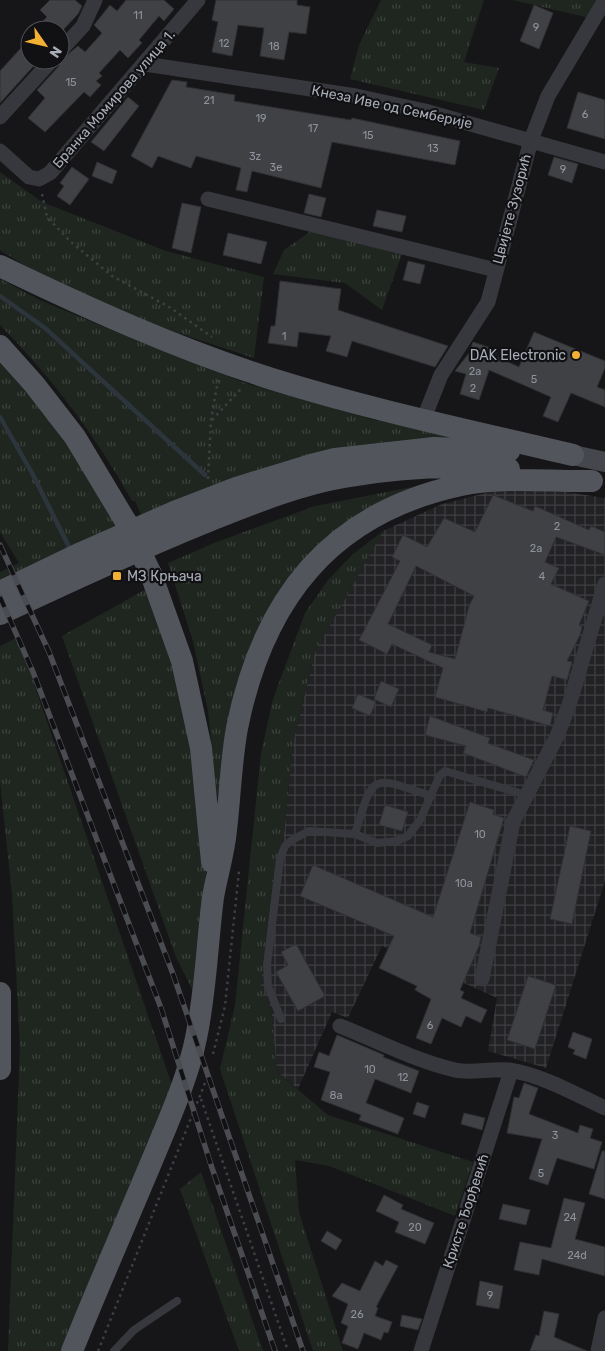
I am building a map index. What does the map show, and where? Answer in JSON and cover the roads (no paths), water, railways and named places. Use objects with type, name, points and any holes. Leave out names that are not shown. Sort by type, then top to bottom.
[{"type":"main road","points":[[0,266],[138,330],[221,350],[255,373],[350,402],[605,462]]},
{"type":"main road","points":[[0,346],[34,384],[75,436],[126,522],[151,574],[182,661],[201,748],[210,828],[214,895]]},
{"type":"main road","points":[[0,592],[81,553],[207,499],[311,465],[336,459],[404,450],[463,448],[573,455]]},
{"type":"main road","points":[[0,614],[147,546],[259,500],[342,477],[408,467],[473,466],[561,475],[598,483]]},
{"type":"main road","points":[[72,1351],[169,1119],[196,1042],[206,983],[214,895],[223,856],[237,728],[256,660],[266,633],[291,590],[322,554],[348,532],[377,514],[422,495],[464,484],[489,482],[598,483]]},
{"type":"main road","points":[[0,993],[0,1069]]},
{"type":"street","points":[[70,40],[83,26],[96,0]]},
{"type":"street","name":"Бранка Момирова улица 1.","points":[[0,151],[29,177],[39,179],[50,173],[198,0]]},
{"type":"street","name":"Цвијете Зузорић","points":[[424,418],[441,375],[486,308],[531,140],[548,96],[605,0]]},
{"type":"street","name":"Кнеза Иве од Семберије","points":[[145,64],[356,96],[425,111],[605,162]]},
{"type":"street","points":[[0,117],[43,70]]},
{"type":"street","points":[[208,199],[496,270]]},
{"type":"street","points":[[482,979],[513,822],[550,751],[569,705],[605,584]]},
{"type":"street","points":[[340,1026],[434,1064],[457,1071],[492,1068],[511,1070],[550,1083],[605,1108]]},
{"type":"street","name":"Кристе Ђорђевић","points":[[420,1351],[511,1070]]},
{"type":"street","points":[[598,1351],[605,1318]]},
{"type":"lane","points":[[281,1019],[268,986],[267,965],[282,852],[292,840],[309,831],[355,834],[377,843],[386,843],[408,836],[420,820],[440,775],[445,770],[526,795]]},
{"type":"lane","points":[[355,834],[367,794],[376,784],[385,781],[431,796]]},
{"type":"lane","points":[[114,1351],[134,1330],[177,1300]]},
{"type":"waterway","points":[[0,296],[45,328],[205,475]]},
{"type":"waterway","points":[[0,417],[32,473],[69,547]]},
{"type":"railway","points":[[0,545],[49,652],[173,974],[303,1351]]},
{"type":"railway","points":[[0,597],[33,672],[161,1008],[211,1165],[275,1351]]},
{"type":"place","name":"DAK Electronic","points":[[576,355]]},
{"type":"place","name":"МЗ Крњача","points":[[117,576]]}]
